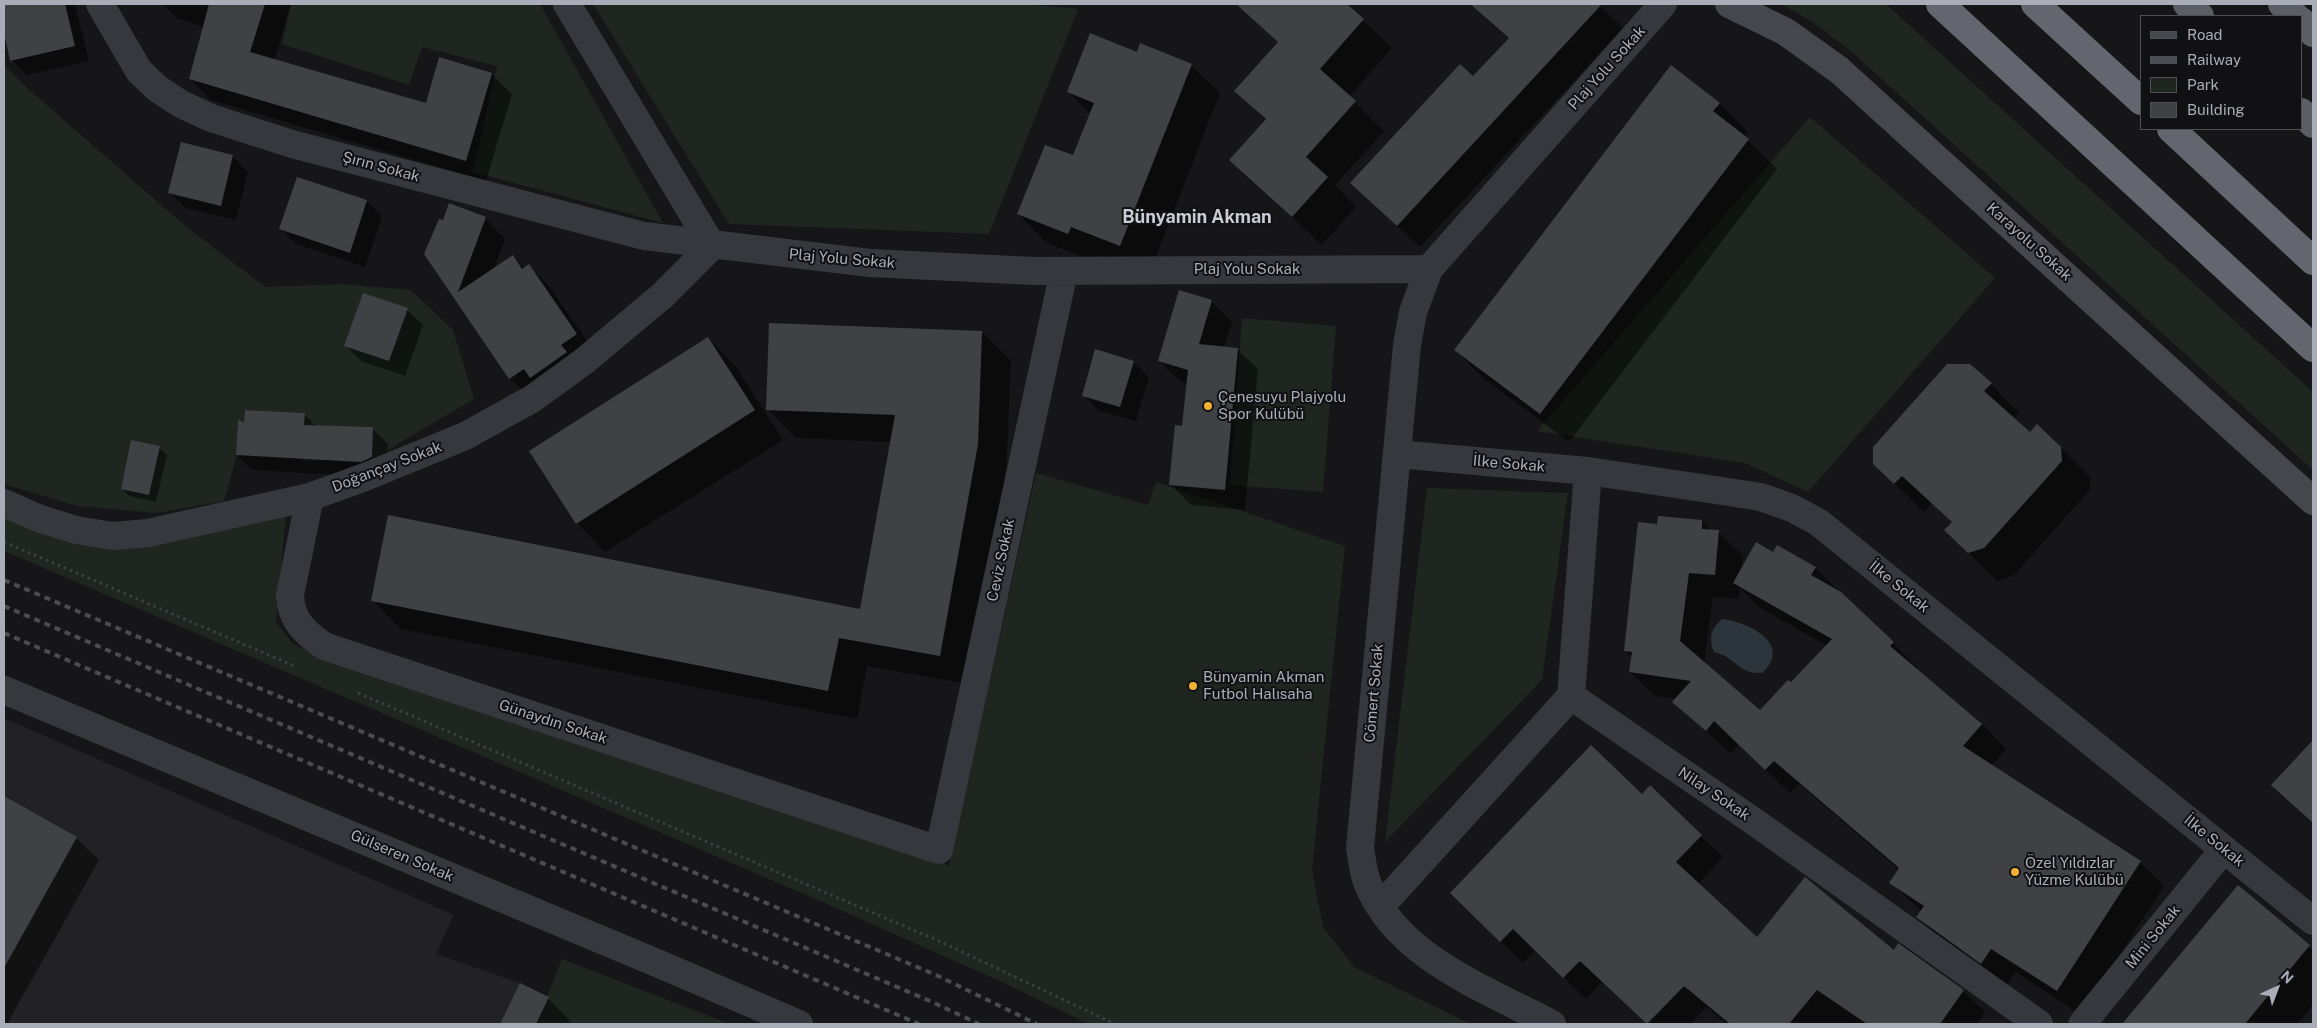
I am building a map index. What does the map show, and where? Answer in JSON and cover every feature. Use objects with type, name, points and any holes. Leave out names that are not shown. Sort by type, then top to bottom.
[{"type":"highway","points":[[1940,4],[2313,348]]},
{"type":"highway","points":[[2035,4],[2140,100]]},
{"type":"highway","points":[[2187,4],[2199,15]]},
{"type":"highway","points":[[2282,4],[2294,15]]},
{"type":"highway","points":[[2302,22],[2313,33]]},
{"type":"highway","points":[[2302,113],[2313,124]]},
{"type":"highway","points":[[2172,130],[2313,260]]},
{"type":"main road","name":"Karayolu Sokak","points":[[1730,4],[1786,32],[1839,70],[2313,502]]},
{"type":"street","name":"Şırın Sokak","points":[[100,4],[139,71],[158,89],[181,104],[211,118],[292,144],[644,236],[712,246]]},
{"type":"street","points":[[567,4],[712,246]]},
{"type":"street","name":"Plaj Yolu Sokak","points":[[712,246],[870,263],[1064,271],[1428,269],[1664,4]]},
{"type":"street","name":"Doğançay Sokak","points":[[4,503],[38,518],[76,530],[113,536],[148,533],[310,497],[365,477],[465,436],[532,399],[583,362],[663,295],[712,246]]},
{"type":"street","name":"Cömert Sokak","points":[[1428,269],[1413,312],[1397,454],[1360,848],[1367,882],[1380,907],[1410,943],[1434,961],[1552,1024]]},
{"type":"street","name":"Ceviz Sokak","points":[[939,850],[1064,271]]},
{"type":"street","name":"İlke Sokak","points":[[1397,454],[1588,471],[1761,497],[1792,508],[1818,522],[2313,921]]},
{"type":"street","points":[[1380,907],[1571,696],[1588,471]]},
{"type":"street","name":"Günaydın Sokak","points":[[310,497],[290,595],[291,610],[298,624],[324,646],[939,850]]},
{"type":"street","name":"Gülseren Sokak","points":[[4,690],[656,962],[799,1024]]},
{"type":"street","name":"Nilay Sokak","points":[[1571,696],[1759,825],[2039,1024]]},
{"type":"street","name":"Mini Sokak","points":[[2082,1024],[2224,849]]},
{"type":"path","points":[[4,542],[306,671]]},
{"type":"path","points":[[352,690],[930,937],[1115,1024]]},
{"type":"shaded area","points":[[1722,619],[1755,630],[1764,636],[1770,644],[1773,653],[1771,662],[1762,673],[1747,671],[1728,658],[1714,652],[1711,642],[1712,634]]},
{"type":"shaded area","points":[[4,718],[454,915],[436,954],[520,983],[549,997],[536,1024],[4,1024]]},
{"type":"green space","points":[[291,4],[540,4],[663,223],[473,172],[497,66],[422,47],[409,85],[282,44]]},
{"type":"green space","points":[[593,4],[1023,4],[1078,9],[989,234],[729,224]]},
{"type":"green space","points":[[1781,4],[1886,4],[2313,392],[2313,470],[1853,53],[1814,23]]},
{"type":"green space","points":[[4,65],[25,86],[183,224],[265,287],[342,284],[411,290],[453,330],[474,399],[399,443],[372,463],[373,427],[328,426],[326,460],[302,462],[305,413],[245,410],[244,422],[238,421],[236,458],[224,501],[157,513],[77,506],[4,484]]},
{"type":"green space","points":[[1810,117],[1995,278],[1808,492],[1745,463],[1537,431]]},
{"type":"green space","points":[[1242,318],[1336,326],[1323,492],[1230,485]]},
{"type":"green space","points":[[1036,473],[1148,505],[1156,482],[1345,546],[1312,869],[1323,927],[1354,967],[1471,1024],[1088,1024],[1004,983],[811,897],[4,551],[4,513],[75,541],[120,549],[286,513],[276,622],[292,643],[317,656],[949,866]]},
{"type":"green space","points":[[1427,488],[1568,493],[1542,680],[1385,842]]},
{"type":"green space","points":[[562,959],[730,1024],[536,1024]]},
{"type":"building","points":[[4,4],[65,4],[75,46],[10,61],[4,32]]},
{"type":"building","points":[[209,4],[265,4],[250,52],[426,103],[439,57],[492,73],[466,161],[189,79]]},
{"type":"building","points":[[1236,4],[1347,4],[1364,19],[1320,69],[1356,101],[1306,157],[1328,177],[1292,217],[1229,160],[1266,119],[1234,91],[1278,42]]},
{"type":"building","points":[[1470,4],[1602,4],[1397,226],[1350,183],[1460,64],[1473,76],[1509,38]]},
{"type":"building","points":[[1090,33],[1137,52],[1140,43],[1192,64],[1120,246],[1071,227],[1068,234],[1017,214],[1045,145],[1073,155],[1094,103],[1067,92]]},
{"type":"building","points":[[1671,65],[1720,103],[1713,111],[1749,139],[1540,414],[1454,350]]},
{"type":"building","points":[[181,142],[233,155],[221,206],[168,193]]},
{"type":"building","points":[[297,177],[367,200],[350,253],[279,229]]},
{"type":"building","points":[[449,203],[486,217],[458,292],[513,255],[522,269],[529,264],[577,334],[561,345],[567,352],[530,378],[524,369],[509,379],[424,254],[439,219],[443,220]]},
{"type":"building","name":"Çenesuyu Plajyolu Spor Kulübü","points":[[1179,290],[1212,300],[1199,344],[1238,348],[1225,490],[1169,485],[1175,425],[1182,426],[1188,370],[1158,361]]},
{"type":"building","points":[[363,293],[408,308],[389,361],[344,346]]},
{"type":"building","points":[[769,323],[982,331],[978,444],[940,656],[839,638],[828,691],[371,601],[388,515],[860,609],[895,415],[766,410]]},
{"type":"building","points":[[708,337],[755,410],[576,524],[529,451]]},
{"type":"building","points":[[1095,349],[1134,361],[1120,407],[1082,396]]},
{"type":"building","points":[[1947,364],[1970,364],[1992,383],[1984,391],[2030,432],[2037,424],[2061,447],[2062,461],[1984,548],[1968,553],[1944,530],[1952,522],[1902,476],[1894,484],[1873,464],[1873,447]]},
{"type":"building","points":[[245,410],[305,413],[304,425],[373,427],[372,457],[361,462],[236,455],[238,420],[244,422]]},
{"type":"building","points":[[131,440],[160,446],[149,495],[121,489]]},
{"type":"building","points":[[1658,516],[1702,520],[1702,529],[1719,530],[1715,575],[1689,573],[1680,641],[1760,710],[1788,680],[1791,682],[1832,639],[1733,583],[1756,542],[1773,552],[1777,545],[1816,567],[1811,575],[1841,592],[1894,642],[1890,646],[1982,724],[1963,746],[2141,861],[2057,991],[1991,949],[1981,964],[1916,917],[1924,906],[1889,883],[1899,868],[1774,761],[1765,770],[1714,721],[1706,731],[1672,702],[1691,681],[1629,672],[1632,652],[1624,651],[1638,522],[1657,524]]},
{"type":"building","points":[[2313,740],[2313,823],[2271,785]]},
{"type":"building","points":[[1591,745],[1642,794],[1650,785],[1702,835],[1676,862],[1757,937],[1805,877],[1894,950],[1898,943],[1964,990],[1940,1024],[1867,1024],[1817,990],[1789,1024],[1730,1024],[1684,986],[1647,1024],[1580,961],[1563,978],[1513,929],[1500,942],[1450,893]]},
{"type":"building","points":[[4,796],[77,837],[4,968]]},
{"type":"building","points":[[2238,885],[2310,945],[2245,1024],[2122,1024]]},
{"type":"building","points":[[520,983],[549,997],[536,1024],[500,1024]]},
{"type":"railway","points":[[4,580],[936,975],[1037,1024]]},
{"type":"railway","points":[[4,606],[930,1001],[979,1024]]},
{"type":"railway","points":[[4,633],[919,1024]]},
{"type":"place","name":"Çenesuyu Plajyolu Spor Kulübü","points":[[1208,406]]},
{"type":"place","name":"Bünyamin Akman Futbol Halısaha","points":[[1193,686]]},
{"type":"place","name":"Özel Yıldızlar Yüzme Kulübü","points":[[2015,872]]},
{"type":"district","name":"Bünyamin Akman","points":[[1197,217]]}]
